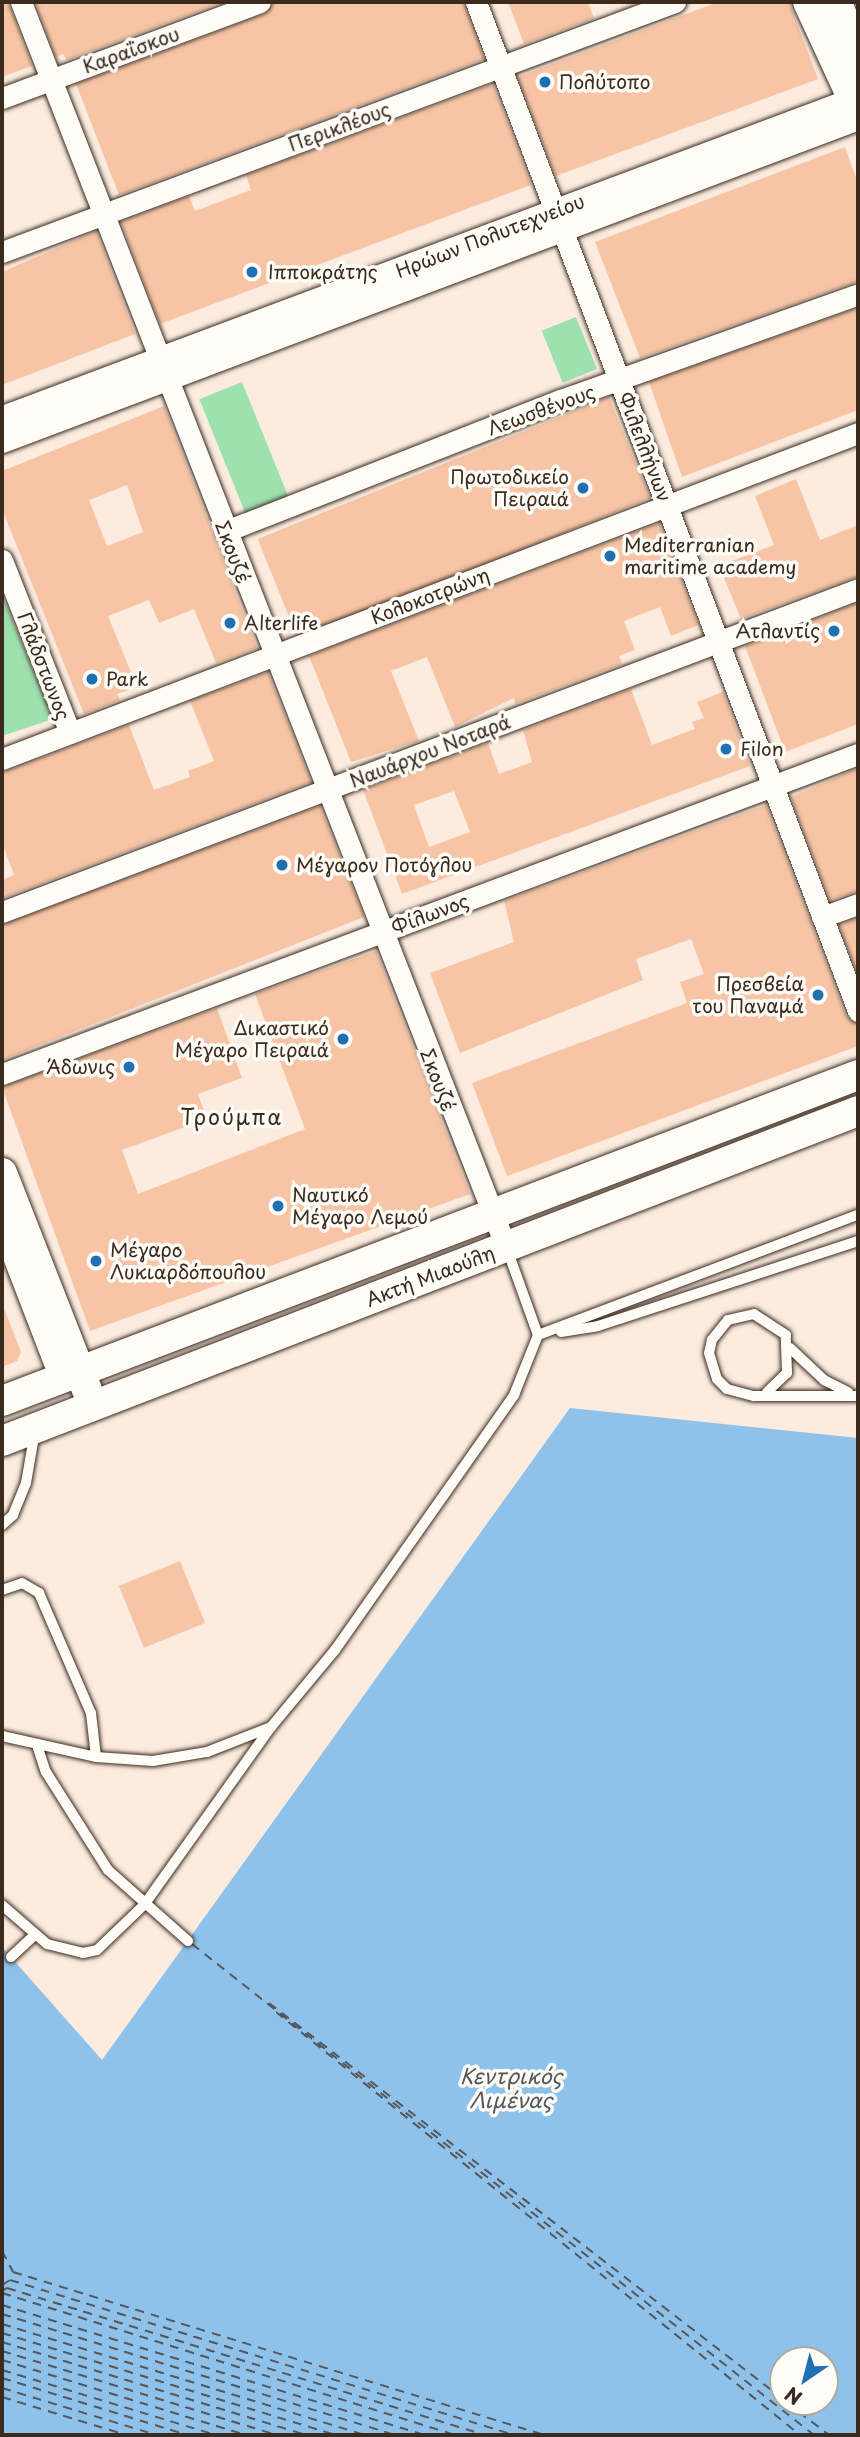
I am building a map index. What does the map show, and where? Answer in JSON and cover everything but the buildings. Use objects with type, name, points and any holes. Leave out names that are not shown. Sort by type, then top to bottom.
[{"type":"main road","points":[[808,2],[857,103]]},
{"type":"main road","points":[[837,2],[854,48],[857,103]]},
{"type":"main road","name":"Ηρώων Πολυτεχνείου","points":[[163,370],[857,103]]},
{"type":"main road","points":[[2,438],[163,370]]},
{"type":"main road","name":"Ακτή Μιαούλη","points":[[2,1441],[36,1428],[73,1394],[493,1218],[858,1075]]},
{"type":"main road","name":"Ακτή Μιαούλη","points":[[2,1401],[73,1394],[506,1247],[858,1111]]},
{"type":"main road","points":[[2,1173],[7,1222],[73,1394]]},
{"type":"street","name":"Σκουζέ","points":[[21,2],[381,933],[506,1247]]},
{"type":"street","name":"Καραΐσκου","points":[[2,98],[260,2]]},
{"type":"street","name":"Φιλελλήνων","points":[[476,2],[858,1011]]},
{"type":"street","name":"Περικλέους","points":[[2,252],[676,2]]},
{"type":"street","name":"Λεωσθένους","points":[[226,531],[561,400],[620,383],[858,294]]},
{"type":"street","name":"Ηρώων Πολυτεχνείου","points":[[2,416],[163,370]]},
{"type":"street","name":"Κολοκοτρώνη","points":[[2,759],[858,433]]},
{"type":"street","name":"Γλάδστωνος","points":[[2,560],[70,733]]},
{"type":"street","name":"Ναυάρχου Νοταρά","points":[[2,912],[858,589]]},
{"type":"street","name":"Φίλωνος","points":[[2,1074],[858,754]]},
{"type":"street","points":[[822,917],[858,904]]},
{"type":"lane","points":[[538,1335],[858,1215]]},
{"type":"lane","points":[[538,1335],[598,1326],[858,1241]]},
{"type":"lane","points":[[2,1905],[35,1935],[62,1950],[97,1950],[144,1905],[271,1727],[335,1650],[514,1395],[538,1335],[506,1247]]},
{"type":"lane","points":[[754,1314],[778,1325],[790,1348],[824,1380],[858,1395],[767,1392],[740,1394],[727,1389],[711,1367],[712,1340],[728,1320],[754,1314]]},
{"type":"lane","points":[[767,1392],[787,1373],[790,1348]]},
{"type":"lane","points":[[2,1525],[13,1514],[26,1483],[36,1428]]},
{"type":"lane","points":[[2,1590],[22,1583],[40,1593],[91,1713],[96,1756]]},
{"type":"lane","points":[[2,1736],[96,1756],[153,1760],[207,1752],[271,1727]]},
{"type":"lane","points":[[37,1745],[46,1772],[108,1870],[144,1905],[188,1941]]},
{"type":"lane","points":[[11,1957],[35,1935]]},
{"type":"green space","points":[[576,317],[597,369],[563,383],[542,331]]},
{"type":"green space","points":[[242,382],[289,498],[246,515],[199,399]]},
{"type":"green space","points":[[2,595],[53,719],[2,736]]},
{"type":"water","name":"Κεντρικός Λιμένας","points":[[570,1408],[858,1438],[858,2435],[2,2435],[2,1947],[102,2060]]},
{"type":"ferry route","points":[[192,1944],[814,2435]]},
{"type":"ferry route","points":[[269,2003],[769,2388]]},
{"type":"ferry route","points":[[276,2012],[800,2435]]},
{"type":"ferry route","points":[[2,2251],[13,2272],[544,2435]]},
{"type":"ferry route","points":[[2,2285],[10,2280],[514,2435]]},
{"type":"ferry route","points":[[2,2291],[7,2288],[484,2435]]},
{"type":"ferry route","points":[[2,2293],[454,2435]]},
{"type":"ferry route","points":[[2,2305],[424,2435]]},
{"type":"ferry route","points":[[2,2314],[395,2435]]},
{"type":"ferry route","points":[[2,2324],[365,2435]]},
{"type":"ferry route","points":[[2,2333],[335,2435]]},
{"type":"ferry route","points":[[2,2342],[306,2435]]},
{"type":"ferry route","points":[[2,2351],[276,2435]]},
{"type":"ferry route","points":[[2,2360],[246,2435]]},
{"type":"ferry route","points":[[2,2370],[216,2435]]},
{"type":"ferry route","points":[[2,2378],[187,2435]]},
{"type":"ferry route","points":[[2,2388],[157,2435]]},
{"type":"ferry route","points":[[2,2397],[126,2435]]},
{"type":"ferry route","points":[[804,2416],[829,2435]]},
{"type":"place","name":"Πολύτοπο","points":[[545,82]]},
{"type":"place","name":"Ιπποκράτης","points":[[252,272]]},
{"type":"place","name":"Πρωτοδικείο Πειραιά","points":[[583,488]]},
{"type":"place","name":"Mediterranian maritime academy","points":[[610,556]]},
{"type":"place","name":"Alterlife","points":[[230,623]]},
{"type":"place","name":"Ατλαντίς","points":[[834,631]]},
{"type":"place","name":"Park","points":[[92,679]]},
{"type":"place","name":"Filon","points":[[726,749]]},
{"type":"place","name":"Μέγαρον Ποτόγλου","points":[[282,865]]},
{"type":"place","name":"Πρεσβεία του Παναμά","points":[[818,995]]},
{"type":"place","name":"Δικαστικό Μέγαρο Πειραιά","points":[[343,1039]]},
{"type":"place","name":"Άδωνις","points":[[129,1067]]},
{"type":"place","name":"Ναυτικό Μέγαρο Λεμού","points":[[278,1206]]},
{"type":"place","name":"Μέγαρο Λυκιαρδόπουλου","points":[[96,1261]]},
{"type":"district","name":"Τρούμπα","points":[[232,1116]]}]
